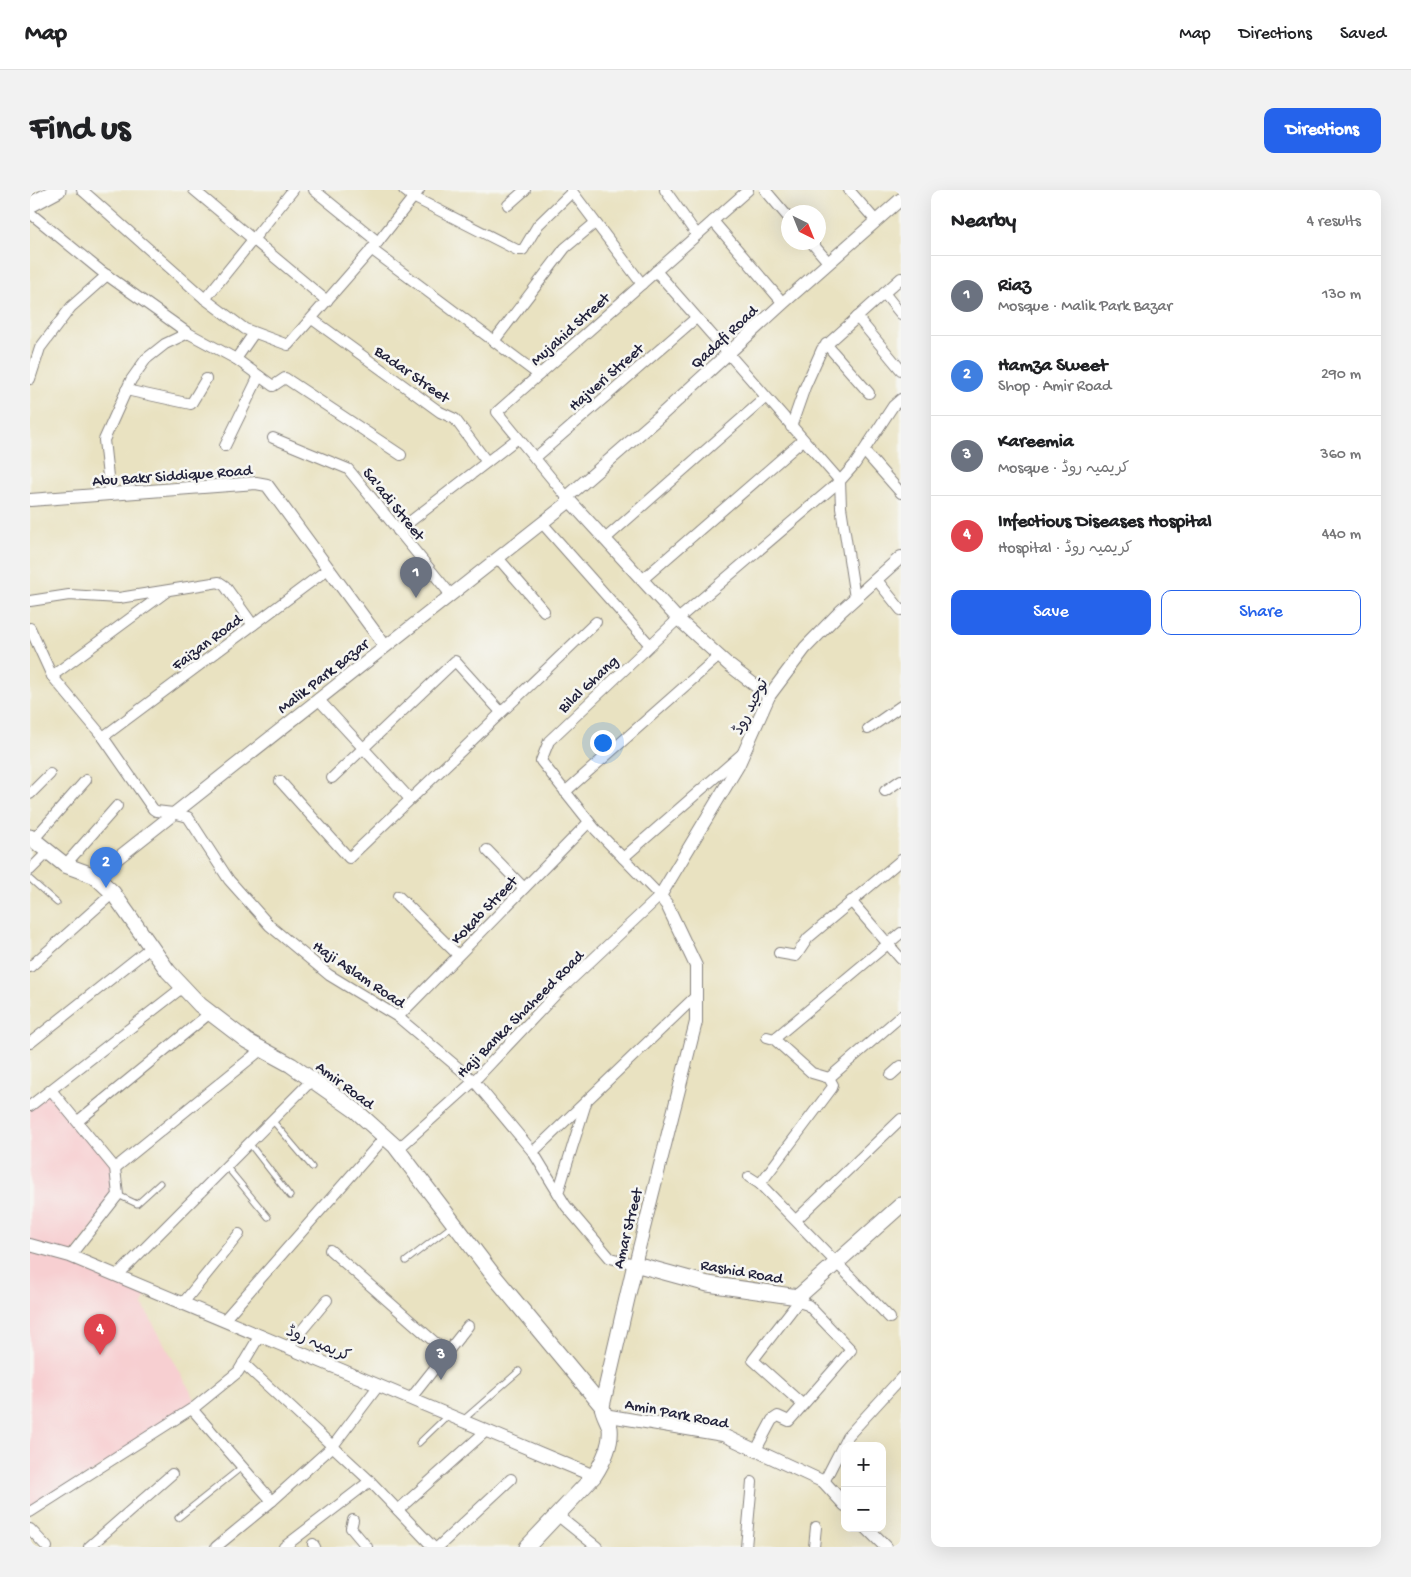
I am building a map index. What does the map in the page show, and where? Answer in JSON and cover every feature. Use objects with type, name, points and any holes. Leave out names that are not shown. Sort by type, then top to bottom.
[{"type":"main road","points":[[30,205],[58,190]]},
{"type":"main road","name":"Amir Road","points":[[31,839],[65,865],[94,876],[113,893],[168,971],[210,1013],[355,1110],[398,1149],[494,1276],[603,1410]]},
{"type":"main road","name":"Rashid Road","points":[[635,1264],[708,1284],[798,1300],[837,1262],[899,1212]]},
{"type":"main road","name":"Amar Street","points":[[527,1547],[594,1476],[603,1462],[609,1446],[610,1428],[603,1410],[635,1264]]},
{"type":"street","points":[[82,190],[205,300],[245,329],[288,345],[375,245],[416,194]]},
{"type":"street","points":[[194,190],[327,301]]},
{"type":"street","points":[[205,300],[293,190]]},
{"type":"street","points":[[314,190],[375,245],[539,375]]},
{"type":"street","points":[[404,190],[416,194],[517,250],[523,250],[538,224],[572,191],[642,284]]},
{"type":"street","points":[[508,205],[525,190]]},
{"type":"street","name":"Mujahid Street","points":[[569,499],[497,412],[748,190]]},
{"type":"street","points":[[765,190],[781,209]]},
{"type":"street","points":[[850,190],[876,221]]},
{"type":"street","points":[[670,192],[697,235]]},
{"type":"street","name":"Qadafi Road","points":[[569,499],[783,303],[901,199]]},
{"type":"street","points":[[30,213],[106,275],[188,333],[236,359],[273,386],[284,378],[401,455]]},
{"type":"street","points":[[713,221],[783,303]]},
{"type":"street","points":[[494,341],[565,248],[595,223]]},
{"type":"street","points":[[818,250],[829,263]]},
{"type":"street","points":[[656,271],[765,398],[840,481],[841,507],[855,598]]},
{"type":"street","points":[[30,379],[40,348],[70,307],[106,275]]},
{"type":"street","points":[[791,427],[805,387],[822,348],[901,278]]},
{"type":"street","points":[[884,293],[901,314]]},
{"type":"street","points":[[857,317],[901,370]]},
{"type":"street","name":"Hajveri Street","points":[[535,458],[696,318]]},
{"type":"street","name":"Badar Street","points":[[312,319],[440,412],[455,419],[487,462]]},
{"type":"street","points":[[236,359],[254,332]]},
{"type":"street","points":[[110,494],[104,440],[126,390],[146,359],[165,344],[188,333]]},
{"type":"street","points":[[826,344],[870,393]]},
{"type":"street","points":[[225,446],[259,376]]},
{"type":"street","points":[[126,390],[191,404],[206,379]]},
{"type":"street","points":[[605,539],[765,398]]},
{"type":"street","name":"Bilal Ghang","points":[[660,896],[589,822],[541,761],[549,741],[678,619],[840,481],[864,451],[893,406],[901,399]]},
{"type":"street","name":"Sa'adi Street","points":[[273,438],[348,468],[451,595]]},
{"type":"street","points":[[398,531],[518,438]]},
{"type":"street","points":[[642,580],[802,440]]},
{"type":"street","points":[[864,451],[901,493]]},
{"type":"street","name":"Abu Bakr Siddique Road","points":[[30,500],[256,483],[267,485],[386,646]]},
{"type":"street","points":[[569,499],[678,619],[719,656],[769,696]]},
{"type":"street","name":"Malik Park Bazar","points":[[94,876],[498,558],[569,499]]},
{"type":"street","points":[[542,523],[650,645]]},
{"type":"street","name":"توحید روڈ","points":[[660,896],[738,766],[769,696],[805,648],[855,598],[901,556]]},
{"type":"street","points":[[498,558],[544,610]]},
{"type":"street","name":"Faizan Road","points":[[103,737],[328,569]]},
{"type":"street","points":[[876,579],[901,610]]},
{"type":"street","points":[[30,601],[69,595],[119,598],[222,584],[253,625]]},
{"type":"street","points":[[52,676],[167,591]]},
{"type":"street","points":[[280,781],[349,858],[596,622]]},
{"type":"street","name":"Haji Aslam Road","points":[[30,628],[52,676],[103,737],[153,809],[188,817],[229,880],[270,926],[329,975],[398,1017],[474,1080],[533,1152],[566,1206],[610,1258],[635,1264]]},
{"type":"street","points":[[565,792],[719,656]]},
{"type":"street","points":[[332,778],[455,661],[501,712]]},
{"type":"street","points":[[318,699],[410,799]]},
{"type":"street","points":[[868,728],[901,706]]},
{"type":"street","points":[[622,858],[744,753]]},
{"type":"street","points":[[30,794],[50,774]]},
{"type":"street","points":[[31,839],[86,780]]},
{"type":"street","points":[[885,791],[901,780]]},
{"type":"street","points":[[65,865],[117,806]]},
{"type":"street","name":"Kokab Street","points":[[398,1017],[589,822]]},
{"type":"street","points":[[487,850],[524,888]]},
{"type":"street","points":[[30,870],[48,852]]},
{"type":"street","points":[[779,953],[796,956],[808,938],[901,860]]},
{"type":"street","points":[[30,967],[113,893]]},
{"type":"street","points":[[398,896],[458,955]]},
{"type":"street","name":"Amar Street","points":[[635,1264],[696,1022],[696,966],[667,905],[660,896]]},
{"type":"street","name":"Haji Banka Shaheed Road","points":[[398,1149],[474,1080],[558,992],[660,896]]},
{"type":"street","points":[[851,901],[901,959]]},
{"type":"street","points":[[829,1078],[812,1073],[770,1038],[901,933]]},
{"type":"street","points":[[30,1044],[152,947]]},
{"type":"street","points":[[30,1106],[183,987]]},
{"type":"street","points":[[533,1152],[696,996]]},
{"type":"street","points":[[78,1121],[210,1013]]},
{"type":"street","points":[[829,1078],[901,1016]]},
{"type":"street","points":[[115,1168],[262,1049]]},
{"type":"street","points":[[891,1075],[901,1066]]},
{"type":"street","points":[[760,1184],[832,1088],[829,1078]]},
{"type":"street","points":[[117,1276],[312,1080]]},
{"type":"street","points":[[51,1090],[115,1168],[118,1195],[70,1256]]},
{"type":"street","points":[[558,1192],[587,1100]]},
{"type":"street","points":[[796,1220],[901,1119]]},
{"type":"street","points":[[224,1320],[385,1137]]},
{"type":"street","points":[[749,1177],[760,1184],[890,1318]]},
{"type":"street","points":[[183,1303],[239,1234]]},
{"type":"street","name":"کریمیہ روڈ","points":[[30,1245],[70,1256],[594,1476]]},
{"type":"street","points":[[330,1250],[447,1353]]},
{"type":"street","points":[[288,1347],[327,1300]]},
{"type":"street","points":[[756,1450],[772,1420],[778,1416],[789,1421],[851,1350],[808,1305],[798,1300],[753,1360],[802,1404]]},
{"type":"street","points":[[410,1398],[468,1326]]},
{"type":"street","points":[[30,1512],[192,1409],[238,1372],[260,1335]]},
{"type":"street","points":[[243,1363],[370,1481],[434,1547]]},
{"type":"street","points":[[824,1482],[847,1438],[901,1378]]},
{"type":"street","points":[[216,1547],[272,1501],[333,1446],[379,1385]]},
{"type":"street","points":[[192,1409],[272,1501]]},
{"type":"street","name":"Amin Park Road","points":[[603,1410],[723,1435],[824,1482],[841,1501]]},
{"type":"street","points":[[398,1510],[486,1431]]},
{"type":"street","points":[[92,1546],[172,1474]]},
{"type":"street","points":[[438,1547],[511,1479]]},
{"type":"street","points":[[284,1547],[370,1481]]},
{"type":"street","points":[[746,1547],[752,1482]]},
{"type":"street","points":[[557,1515],[597,1547]]},
{"type":"street","points":[[353,1520],[351,1528],[367,1547]]},
{"type":"street","points":[[814,1547],[816,1527]]},
{"type":"street","points":[[30,1529],[47,1547]]},
{"type":"street","points":[[872,1532],[886,1547]]},
{"type":"lane","points":[[30,879],[57,903]]},
{"type":"lane","points":[[272,1120],[312,1168]]},
{"type":"lane","points":[[250,1143],[290,1196]]},
{"type":"lane","points":[[226,1166],[268,1217]]},
{"type":"lane","points":[[118,1195],[137,1204],[160,1183]]},
{"type":"lane","points":[[406,1261],[455,1223]]},
{"type":"lane","points":[[463,1420],[519,1371]]},
{"type":"lane","points":[[418,1443],[448,1414]]},
{"type":"lane","points":[[178,1518],[243,1467]]},
{"type":"shaded area","points":[[51,1090],[115,1168],[118,1195],[70,1256],[148,1288],[143,1305],[198,1405],[30,1512],[30,1106]]},
{"type":"place","name":"Riaz","points":[[416,598]]},
{"type":"place","name":"Hamza Sweet","points":[[106,888]]},
{"type":"place","name":"Infectious Diseases Hospital","points":[[100,1355]]},
{"type":"place","name":"Kareemia","points":[[441,1380]]}]
